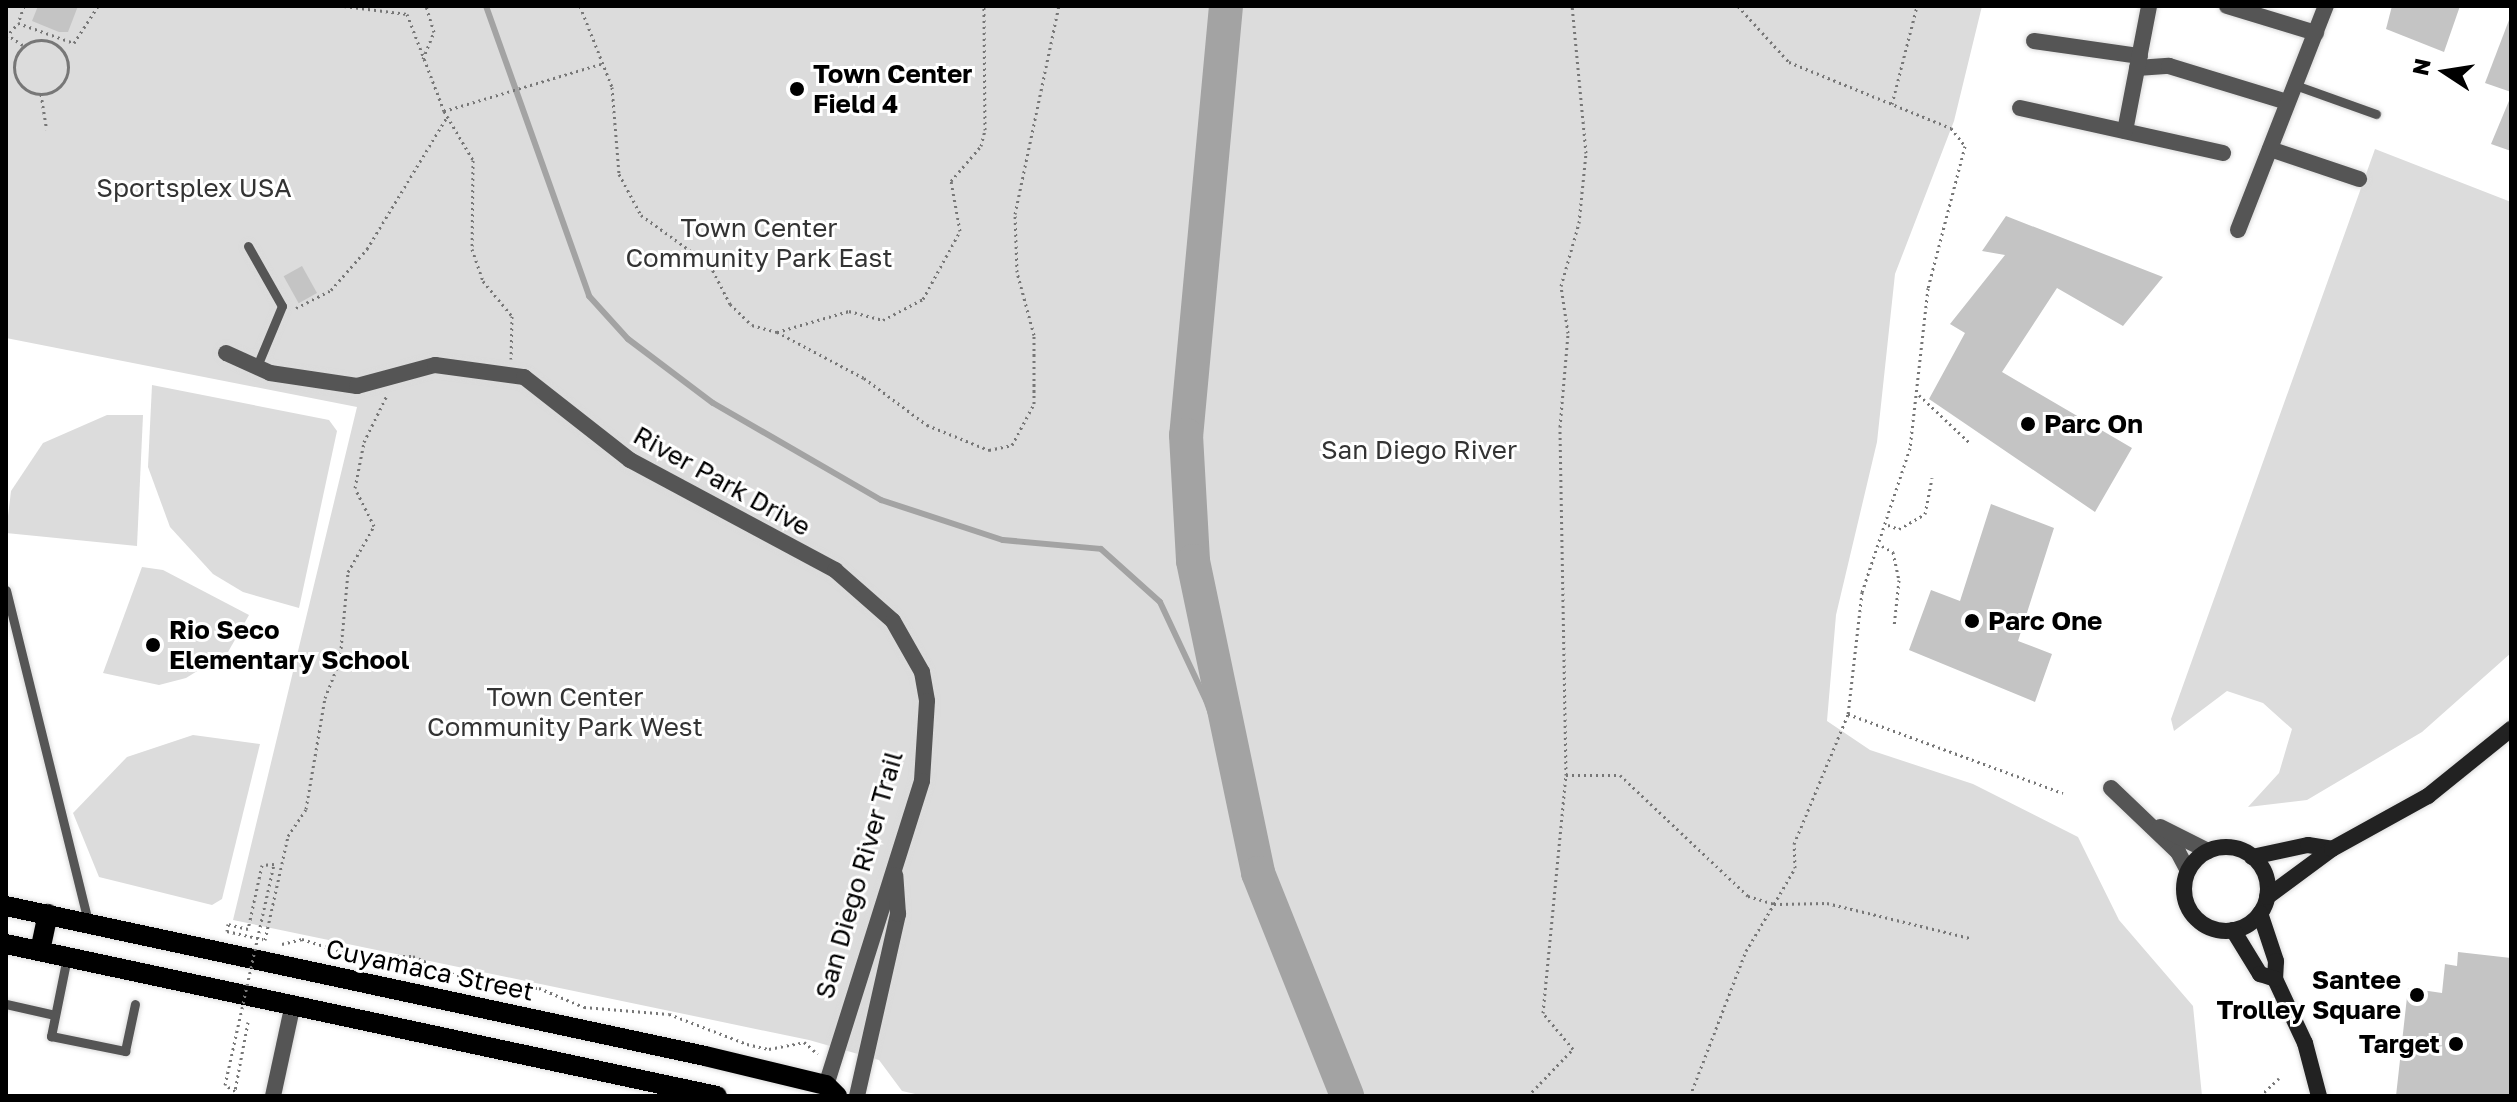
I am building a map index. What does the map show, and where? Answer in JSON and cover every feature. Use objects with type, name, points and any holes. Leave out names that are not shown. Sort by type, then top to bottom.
[{"type":"main road","points":[[2267,897],[2332,849],[2428,796],[2511,729]]},
{"type":"main road","points":[[2252,857],[2308,845],[2332,849]]},
{"type":"main road","points":[[2234,848],[2252,857],[2268,880],[2267,897],[2260,913],[2233,930],[2209,927],[2193,915],[2184,897],[2188,871],[2208,851],[2234,848]]},
{"type":"main road","name":"Cuyamaca Street","points":[[6,906],[88,922],[829,1092]]},
{"type":"main road","points":[[2260,913],[2276,961],[2275,979],[2305,1043],[2319,1096]]},
{"type":"main road","points":[[40,951],[48,914]]},
{"type":"main road","points":[[2233,930],[2260,974],[2275,979]]},
{"type":"main road","points":[[6,944],[292,1008],[717,1096]]},
{"type":"street","points":[[2125,131],[2149,6]]},
{"type":"street","points":[[2227,6],[2316,33]]},
{"type":"street","points":[[2238,230],[2326,6]]},
{"type":"street","points":[[2034,41],[2169,66],[2287,102]]},
{"type":"street","points":[[2020,108],[2223,153]]},
{"type":"street","points":[[2270,149],[2359,179]]},
{"type":"street","name":"River Park Drive","points":[[226,353],[257,366],[333,383],[381,379],[435,365],[509,373],[538,386],[630,460],[844,576],[893,621],[922,672],[928,737],[895,874],[877,909],[829,1092]]},
{"type":"street","points":[[2111,788],[2148,820],[2188,871]]},
{"type":"street","points":[[2148,820],[2208,851]]},
{"type":"street","name":"River Park Drive","points":[[857,1096],[898,914],[895,874]]},
{"type":"street","points":[[273,1096],[292,1008]]},
{"type":"lane","points":[[2295,85],[2376,114]]},
{"type":"lane","points":[[248,246],[281,298],[281,313],[257,366]]},
{"type":"lane","points":[[6,590],[8,625],[88,922]]},
{"type":"lane","points":[[67,957],[51,1036],[125,1051],[135,1004]]},
{"type":"lane","points":[[6,1004],[55,1015]]},
{"type":"path","points":[[24,6],[18,23],[7,35],[23,45],[51,38]]},
{"type":"path","points":[[18,23],[51,38],[74,43],[98,6]]},
{"type":"path","points":[[344,6],[407,14],[444,111],[473,160],[472,249],[517,333],[509,373]]},
{"type":"path","points":[[423,59],[434,32],[426,6]]},
{"type":"path","points":[[580,6],[612,87],[619,174],[641,215],[710,265],[730,304],[752,325],[777,332],[864,378],[927,425],[989,450],[1012,445],[1034,404],[1034,363],[1015,214],[1059,6]]},
{"type":"path","points":[[777,332],[849,311],[883,320],[923,299],[960,231],[951,181],[981,146],[985,130],[984,6]]},
{"type":"path","points":[[1528,1096],[1573,1049],[1543,1013],[1566,775],[1560,427],[1568,333],[1561,286],[1579,223],[1586,153],[1572,6]]},
{"type":"path","points":[[1690,1096],[1746,951],[1795,868],[1794,844],[1848,714],[1862,592],[1882,546],[1919,395],[1928,288],[1965,146],[1951,128],[1789,62],[1738,6]]},
{"type":"path","points":[[1892,104],[1917,6]]},
{"type":"path","points":[[41,94],[62,84],[68,69],[51,38]]},
{"type":"path","points":[[23,45],[14,61],[16,80],[41,94]]},
{"type":"path","points":[[444,111],[602,63]]},
{"type":"path","points":[[41,94],[47,130]]},
{"type":"path","points":[[281,313],[331,290],[367,249],[447,116]]},
{"type":"path","points":[[265,940],[288,836],[306,809],[325,698],[340,660],[348,572],[374,526],[355,488],[364,442],[387,395],[381,379]]},
{"type":"path","points":[[1919,395],[1970,443]]},
{"type":"path","points":[[1888,525],[1899,529],[1925,514],[1932,478]]},
{"type":"path","points":[[1882,546],[1893,552],[1899,580],[1894,627]]},
{"type":"path","points":[[1848,714],[2063,793]]},
{"type":"path","points":[[1566,775],[1620,775],[1748,896],[1774,904],[1827,903],[1970,938]]},
{"type":"path","points":[[248,1022],[235,1091],[225,1085],[274,864],[262,865],[248,929],[228,924],[227,931],[265,940],[325,942],[355,956],[413,956],[481,986],[539,988],[584,1007],[669,1014],[769,1049],[804,1042],[824,1059],[828,1045]]},
{"type":"path","points":[[2260,1096],[2279,1078]]},
{"type":"green space","points":[[6,6],[1982,6],[1954,121],[1895,274],[1877,442],[1836,615],[1827,721],[1870,750],[1973,784],[2078,837],[2119,920],[2193,1006],[2202,1096],[924,1096],[902,1091],[879,1060],[809,1040],[233,920],[357,407],[6,338]]},
{"type":"green space","points":[[2375,149],[2511,202],[2511,653],[2422,732],[2307,800],[2248,807],[2279,773],[2292,729],[2263,703],[2227,691],[2174,731],[2171,719]]},
{"type":"green space","points":[[152,385],[329,420],[337,431],[299,608],[243,592],[213,574],[170,527],[148,467]]},
{"type":"green space","points":[[107,415],[143,415],[137,546],[6,533],[11,491],[43,443]]},
{"type":"green space","points":[[142,567],[163,570],[249,615],[228,652],[186,678],[159,685],[103,673]]},
{"type":"green space","points":[[193,735],[260,744],[222,899],[212,905],[99,877],[73,813],[127,757]]},
{"type":"building","points":[[38,6],[78,6],[68,32],[59,32],[32,21]]},
{"type":"building","points":[[2392,6],[2460,6],[2444,52],[2386,29]]},
{"type":"building","points":[[2511,20],[2511,92],[2485,83]]},
{"type":"building","points":[[2511,96],[2511,151],[2491,144]]},
{"type":"building","points":[[2006,216],[2163,277],[2123,326],[2057,288],[2002,372],[2132,448],[2095,512],[1929,399],[1965,333],[1950,324],[2005,255],[1982,251]]},
{"type":"building","points":[[302,266],[317,293],[299,303],[284,276]]},
{"type":"building","name":"Parc One","points":[[1991,504],[2054,528],[2018,641],[2052,654],[2035,702],[1909,650],[1931,590],[1960,601]]},
{"type":"building","name":"Target","points":[[2458,952],[2511,958],[2511,1096],[2396,1096],[2408,988],[2442,993],[2445,964],[2457,966]]},
{"type":"waterway","points":[[486,6],[589,296],[628,339],[713,403],[881,500],[1003,540],[1101,549],[1160,602],[1206,700],[1256,840]]},
{"type":"waterway","name":"San Diego River","points":[[1226,6],[1186,435],[1193,561],[1258,873],[1347,1096]]},
{"type":"place","name":"Town Center Field 4","points":[[797,89]]},
{"type":"place","name":"Parc On","points":[[2028,424]]},
{"type":"place","name":"Parc One","points":[[1972,621]]},
{"type":"place","name":"Rio Seco Elementary School","points":[[153,645]]},
{"type":"place","name":"Santee Trolley Square","points":[[2417,995]]},
{"type":"place","name":"Target","points":[[2456,1044]]},
{"type":"park label","name":"Sportsplex USA","points":[[194,188]]},
{"type":"park label","name":"Town Center Community Park East","points":[[759,243]]},
{"type":"park label","name":"Town Center Community Park West","points":[[565,712]]}]
